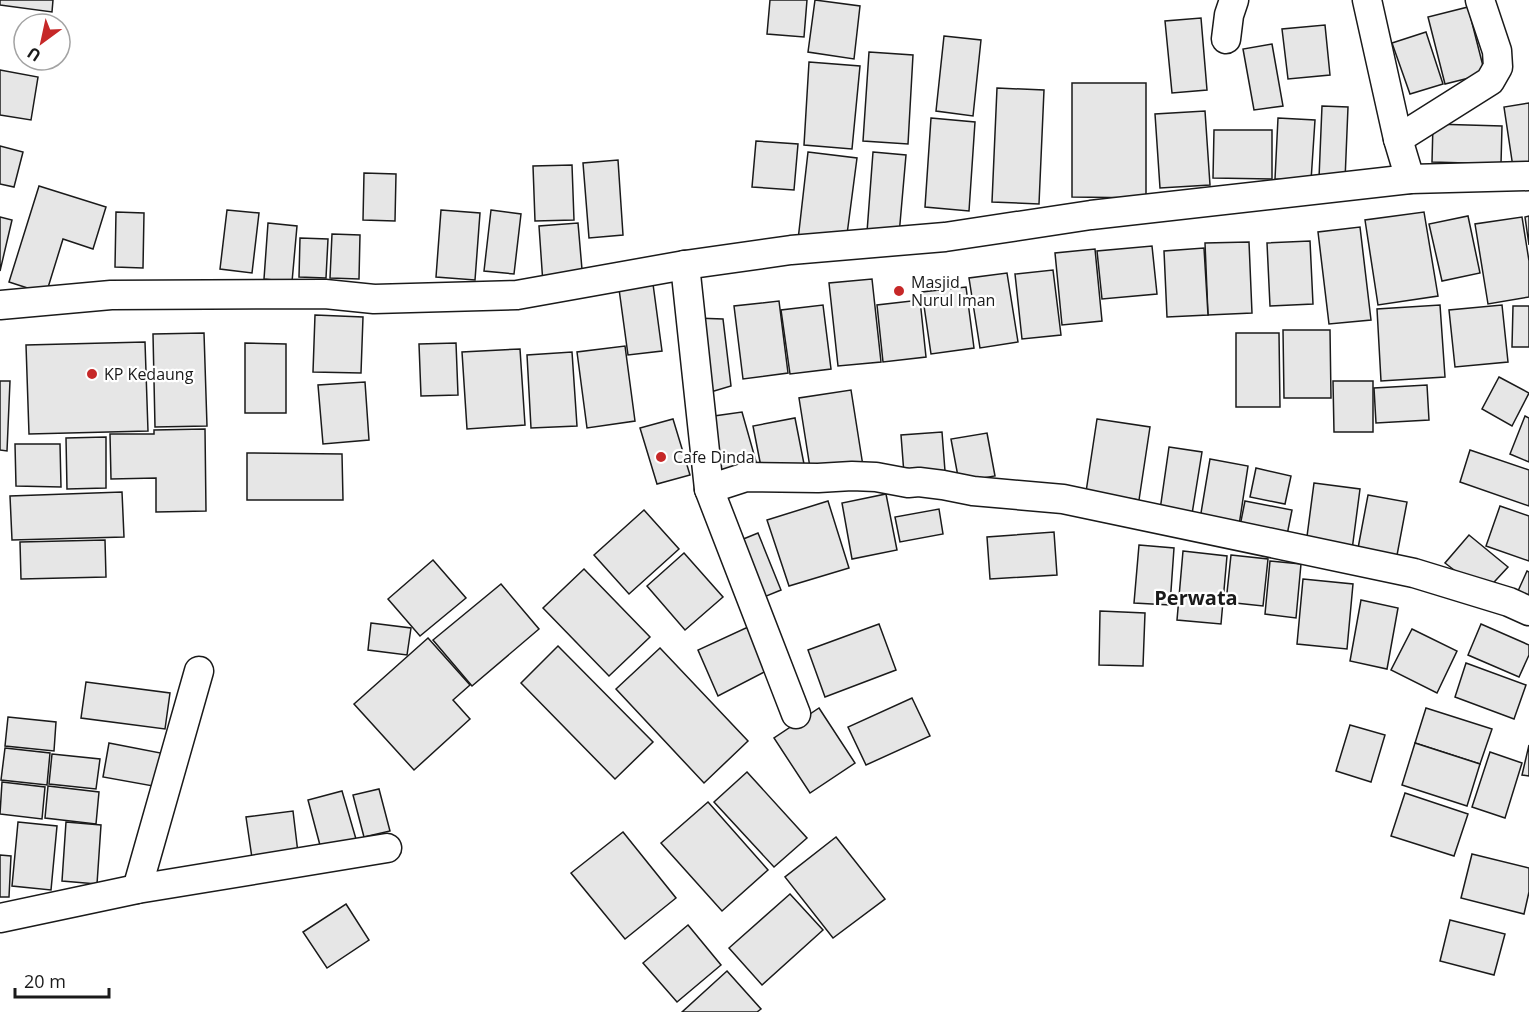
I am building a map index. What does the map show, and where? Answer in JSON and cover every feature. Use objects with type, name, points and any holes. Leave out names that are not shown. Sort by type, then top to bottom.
[{"type":"street","points":[[1226,39],[1229,15],[1234,0]]},
{"type":"street","points":[[1367,0],[1398,139],[1410,179]]},
{"type":"street","points":[[1398,139],[1490,81],[1498,67],[1497,51],[1480,0]]},
{"type":"street","points":[[0,305],[111,295],[325,294],[374,299],[517,295],[685,265],[791,250],[945,237],[1091,215],[1410,179],[1529,176]]},
{"type":"street","points":[[685,265],[709,489],[796,714]]},
{"type":"street","points":[[709,489],[747,477],[852,476],[1063,500],[1414,573],[1509,602],[1529,611]]},
{"type":"street","points":[[137,889],[199,671]]},
{"type":"street","points":[[0,918],[137,889],[387,848]]},
{"type":"building","points":[[0,0],[53,0],[52,12],[0,5]]},
{"type":"building","points":[[770,0],[807,0],[804,37],[767,34]]},
{"type":"building","points":[[815,0],[860,6],[854,59],[808,52]]},
{"type":"building","points":[[1468,7],[1485,74],[1445,84],[1428,17]]},
{"type":"building","points":[[1201,18],[1207,90],[1172,93],[1165,21]]},
{"type":"building","points":[[1325,25],[1330,75],[1288,79],[1282,29]]},
{"type":"building","points":[[1426,32],[1443,84],[1410,94],[1392,43]]},
{"type":"building","points":[[944,36],[981,40],[973,116],[936,111]]},
{"type":"building","points":[[1272,44],[1283,106],[1254,110],[1243,49]]},
{"type":"building","points":[[869,52],[913,55],[908,144],[863,141]]},
{"type":"building","points":[[809,62],[860,66],[852,149],[804,145]]},
{"type":"building","points":[[0,70],[38,77],[31,120],[0,115]]},
{"type":"building","points":[[1072,83],[1146,83],[1146,198],[1072,197]]},
{"type":"building","points":[[997,88],[1044,90],[1039,204],[992,202]]},
{"type":"building","points":[[1529,103],[1529,172],[1514,174],[1504,107]]},
{"type":"building","points":[[1322,106],[1348,107],[1345,180],[1319,178]]},
{"type":"building","points":[[1205,111],[1210,185],[1160,188],[1155,114]]},
{"type":"building","points":[[931,118],[975,122],[969,211],[925,207]]},
{"type":"building","points":[[1278,118],[1315,120],[1311,181],[1275,179]]},
{"type":"building","points":[[1433,124],[1502,126],[1501,164],[1432,162]]},
{"type":"building","points":[[1214,130],[1272,130],[1272,179],[1213,178]]},
{"type":"building","points":[[756,141],[798,144],[794,190],[752,187]]},
{"type":"building","points":[[0,146],[23,152],[14,187],[0,184]]},
{"type":"building","points":[[808,152],[857,158],[846,242],[798,240]]},
{"type":"building","points":[[873,152],[906,155],[899,235],[867,232]]},
{"type":"building","points":[[618,160],[623,235],[589,238],[583,163]]},
{"type":"building","points":[[572,165],[574,220],[535,221],[533,166]]},
{"type":"building","points":[[364,173],[396,174],[395,221],[363,220]]},
{"type":"building","points":[[39,186],[106,207],[93,249],[63,239],[46,294],[9,282]]},
{"type":"building","points":[[227,210],[259,213],[252,273],[220,269]]},
{"type":"building","points":[[441,210],[480,213],[475,280],[436,277]]},
{"type":"building","points":[[491,210],[521,214],[514,274],[484,271]]},
{"type":"building","points":[[116,212],[144,213],[143,268],[115,267]]},
{"type":"building","points":[[1424,212],[1438,296],[1378,305],[1365,220]]},
{"type":"building","points":[[1468,216],[1480,273],[1442,281],[1429,224]]},
{"type":"building","points":[[1529,216],[1529,245],[1525,217]]},
{"type":"building","points":[[0,217],[12,220],[0,271]]},
{"type":"building","points":[[1522,217],[1529,261],[1529,297],[1488,304],[1475,224]]},
{"type":"building","points":[[268,223],[297,226],[292,282],[264,279]]},
{"type":"building","points":[[578,223],[583,281],[543,284],[539,226]]},
{"type":"building","points":[[1360,227],[1371,320],[1329,324],[1318,232]]},
{"type":"building","points":[[332,234],[360,235],[359,279],[330,278]]},
{"type":"building","points":[[300,238],[328,239],[326,278],[299,277]]},
{"type":"building","points":[[1310,241],[1313,304],[1270,306],[1267,243]]},
{"type":"building","points":[[1249,242],[1252,313],[1208,315],[1205,243]]},
{"type":"building","points":[[1152,246],[1157,294],[1102,299],[1097,251]]},
{"type":"building","points":[[1204,248],[1208,315],[1167,317],[1164,251]]},
{"type":"building","points":[[1095,249],[1102,321],[1062,325],[1055,253]]},
{"type":"building","points":[[1053,270],[1061,335],[1022,339],[1015,274]]},
{"type":"building","points":[[1007,273],[1018,342],[980,348],[969,278]]},
{"type":"building","points":[[872,279],[881,362],[838,366],[829,283]]},
{"type":"building","points":[[653,284],[662,351],[628,355],[619,289]]},
{"type":"building","points":[[966,287],[974,348],[931,354],[922,292]]},
{"type":"building","points":[[920,300],[926,357],[883,362],[877,305]]},
{"type":"building","points":[[779,301],[788,373],[743,379],[734,306]]},
{"type":"building","points":[[823,305],[831,369],[790,374],[781,310]]},
{"type":"building","points":[[1440,305],[1445,377],[1381,381],[1377,309]]},
{"type":"building","points":[[1502,305],[1508,362],[1455,367],[1449,310]]},
{"type":"building","points":[[1513,306],[1529,306],[1529,347],[1512,347]]},
{"type":"building","points":[[315,315],[363,317],[361,373],[313,372]]},
{"type":"building","points":[[695,318],[723,319],[731,386],[704,394]]},
{"type":"building","points":[[1283,330],[1330,330],[1331,398],[1284,398]]},
{"type":"building","points":[[204,333],[207,426],[155,427],[153,334]]},
{"type":"building","points":[[1236,333],[1279,333],[1280,407],[1236,407]]},
{"type":"building","points":[[145,342],[148,431],[29,434],[26,345]]},
{"type":"building","points":[[245,343],[286,344],[286,413],[245,413]]},
{"type":"building","points":[[456,343],[458,395],[421,396],[419,344]]},
{"type":"building","points":[[625,346],[635,421],[587,428],[577,352]]},
{"type":"building","points":[[520,349],[525,425],[467,429],[462,352]]},
{"type":"building","points":[[572,352],[577,426],[531,428],[527,355]]},
{"type":"building","points":[[1499,377],[1529,393],[1512,426],[1482,409]]},
{"type":"building","points":[[0,381],[10,381],[7,451],[0,450]]},
{"type":"building","points":[[1333,381],[1373,381],[1373,432],[1334,432]]},
{"type":"building","points":[[365,382],[369,440],[323,444],[318,385]]},
{"type":"building","points":[[1427,385],[1429,420],[1376,423],[1374,388]]},
{"type":"building","points":[[851,390],[863,466],[811,474],[799,398]]},
{"type":"building","points":[[742,412],[759,472],[714,478],[707,417]]},
{"type":"building","points":[[1525,416],[1529,418],[1529,462],[1510,454]]},
{"type":"building","points":[[795,418],[804,464],[762,472],[753,426]]},
{"type":"building","points":[[673,419],[690,475],[657,484],[640,428]]},
{"type":"building","points":[[1097,419],[1150,427],[1139,500],[1086,492]]},
{"type":"building","points":[[205,429],[206,511],[156,512],[156,478],[111,479],[110,434],[154,434],[154,430]]},
{"type":"building","points":[[942,432],[945,471],[904,474],[901,435]]},
{"type":"building","points":[[987,433],[995,476],[959,482],[951,439]]},
{"type":"building","points":[[106,437],[106,488],[67,489],[66,438]]},
{"type":"building","points":[[15,444],[60,444],[61,487],[16,486]]},
{"type":"building","points":[[1169,447],[1202,452],[1192,514],[1160,510]]},
{"type":"building","points":[[1470,450],[1529,470],[1529,506],[1460,482]]},
{"type":"building","points":[[247,453],[342,454],[343,500],[247,500]]},
{"type":"building","points":[[1210,459],[1248,466],[1238,532],[1199,525]]},
{"type":"building","points":[[1256,468],[1291,476],[1285,504],[1250,497]]},
{"type":"building","points":[[1314,483],[1360,489],[1352,550],[1306,544]]},
{"type":"building","points":[[122,492],[124,537],[12,540],[10,496]]},
{"type":"building","points":[[886,494],[897,550],[852,559],[842,503]]},
{"type":"building","points":[[1368,495],[1407,502],[1395,566],[1356,559]]},
{"type":"building","points":[[828,501],[849,568],[789,586],[767,520]]},
{"type":"building","points":[[1245,501],[1292,510],[1285,545],[1238,536]]},
{"type":"building","points":[[1500,506],[1529,516],[1529,561],[1486,546]]},
{"type":"building","points":[[939,509],[943,534],[900,542],[895,517]]},
{"type":"building","points":[[644,510],[679,549],[629,594],[594,555]]},
{"type":"building","points":[[1054,532],[1057,575],[990,579],[987,537]]},
{"type":"building","points":[[758,533],[781,590],[759,599],[736,542]]},
{"type":"building","points":[[1469,535],[1508,567],[1484,593],[1445,563]]},
{"type":"building","points":[[105,540],[106,577],[21,579],[20,542]]},
{"type":"building","points":[[1139,545],[1174,548],[1170,605],[1134,603]]},
{"type":"building","points":[[1183,551],[1227,556],[1221,624],[1177,620]]},
{"type":"building","points":[[684,553],[723,597],[685,630],[647,586]]},
{"type":"building","points":[[1231,555],[1268,559],[1263,606],[1226,602]]},
{"type":"building","points":[[433,560],[466,598],[420,636],[388,599]]},
{"type":"building","points":[[1270,561],[1301,564],[1296,618],[1265,614]]},
{"type":"building","points":[[584,569],[650,637],[609,676],[543,608]]},
{"type":"building","points":[[1527,571],[1529,572],[1529,609],[1513,602]]},
{"type":"building","points":[[1303,579],[1353,584],[1347,649],[1297,644]]},
{"type":"building","points":[[501,584],[539,629],[472,686],[433,640]]},
{"type":"building","points":[[1361,600],[1398,608],[1387,669],[1350,661]]},
{"type":"building","points":[[1100,611],[1145,613],[1143,666],[1099,665]]},
{"type":"building","points":[[371,623],[411,628],[407,655],[368,650]]},
{"type":"building","points":[[879,624],[896,670],[825,697],[808,650]]},
{"type":"building","points":[[1481,624],[1529,645],[1529,655],[1519,677],[1468,655]]},
{"type":"building","points":[[748,627],[766,671],[718,696],[698,650]]},
{"type":"building","points":[[1412,629],[1457,651],[1437,693],[1391,670]]},
{"type":"building","points":[[428,638],[470,685],[453,700],[470,719],[414,770],[354,704]]},
{"type":"building","points":[[558,646],[653,742],[615,779],[521,683]]},
{"type":"building","points":[[660,648],[748,741],[704,783],[616,689]]},
{"type":"building","points":[[1466,663],[1526,685],[1514,719],[1455,697]]},
{"type":"building","points":[[86,682],[170,693],[165,729],[81,718]]},
{"type":"building","points":[[912,698],[930,736],[866,765],[848,727]]},
{"type":"building","points":[[819,708],[855,763],[810,793],[774,738]]},
{"type":"building","points":[[1426,708],[1492,729],[1480,764],[1415,743]]},
{"type":"building","points":[[8,717],[56,722],[54,751],[5,746]]},
{"type":"building","points":[[1350,725],[1385,735],[1371,782],[1336,771]]},
{"type":"building","points":[[109,743],[171,755],[164,788],[103,777]]},
{"type":"building","points":[[1415,743],[1480,764],[1467,806],[1402,785]]},
{"type":"building","points":[[1529,745],[1529,776],[1522,775]]},
{"type":"building","points":[[5,748],[50,753],[47,785],[1,780]]},
{"type":"building","points":[[1490,752],[1522,763],[1505,818],[1472,807]]},
{"type":"building","points":[[52,754],[100,759],[96,789],[49,784]]},
{"type":"building","points":[[747,772],[807,838],[774,867],[714,802]]},
{"type":"building","points":[[2,782],[45,787],[42,819],[0,814]]},
{"type":"building","points":[[48,786],[99,792],[96,824],[45,818]]},
{"type":"building","points":[[379,789],[390,831],[364,837],[353,795]]},
{"type":"building","points":[[342,791],[356,839],[321,849],[308,800]]},
{"type":"building","points":[[1405,793],[1468,814],[1454,856],[1391,836]]},
{"type":"building","points":[[708,802],[768,870],[722,911],[661,843]]},
{"type":"building","points":[[293,811],[298,853],[252,858],[246,817]]},
{"type":"building","points":[[18,822],[57,826],[51,890],[12,886]]},
{"type":"building","points":[[66,822],[101,825],[97,884],[62,881]]},
{"type":"building","points":[[623,832],[676,898],[625,939],[571,873]]},
{"type":"building","points":[[836,837],[885,899],[833,938],[785,877]]},
{"type":"building","points":[[1472,854],[1529,868],[1529,892],[1524,914],[1461,898]]},
{"type":"building","points":[[0,855],[11,856],[9,897],[0,897]]},
{"type":"building","points":[[790,894],[823,930],[762,985],[729,948]]},
{"type":"building","points":[[346,904],[369,940],[327,968],[303,932]]},
{"type":"building","points":[[1450,920],[1505,934],[1494,975],[1440,961]]},
{"type":"building","points":[[688,925],[721,965],[677,1002],[643,963]]},
{"type":"building","points":[[727,971],[761,1009],[757,1012],[682,1012]]},
{"type":"place","name":"Masjid Nurul Iman","points":[[899,291]]},
{"type":"place","name":"KP Kedaung","points":[[92,374]]},
{"type":"place","name":"Cafe Dinda","points":[[661,457]]},
{"type":"district","name":"Perwata","points":[[1196,597]]}]
